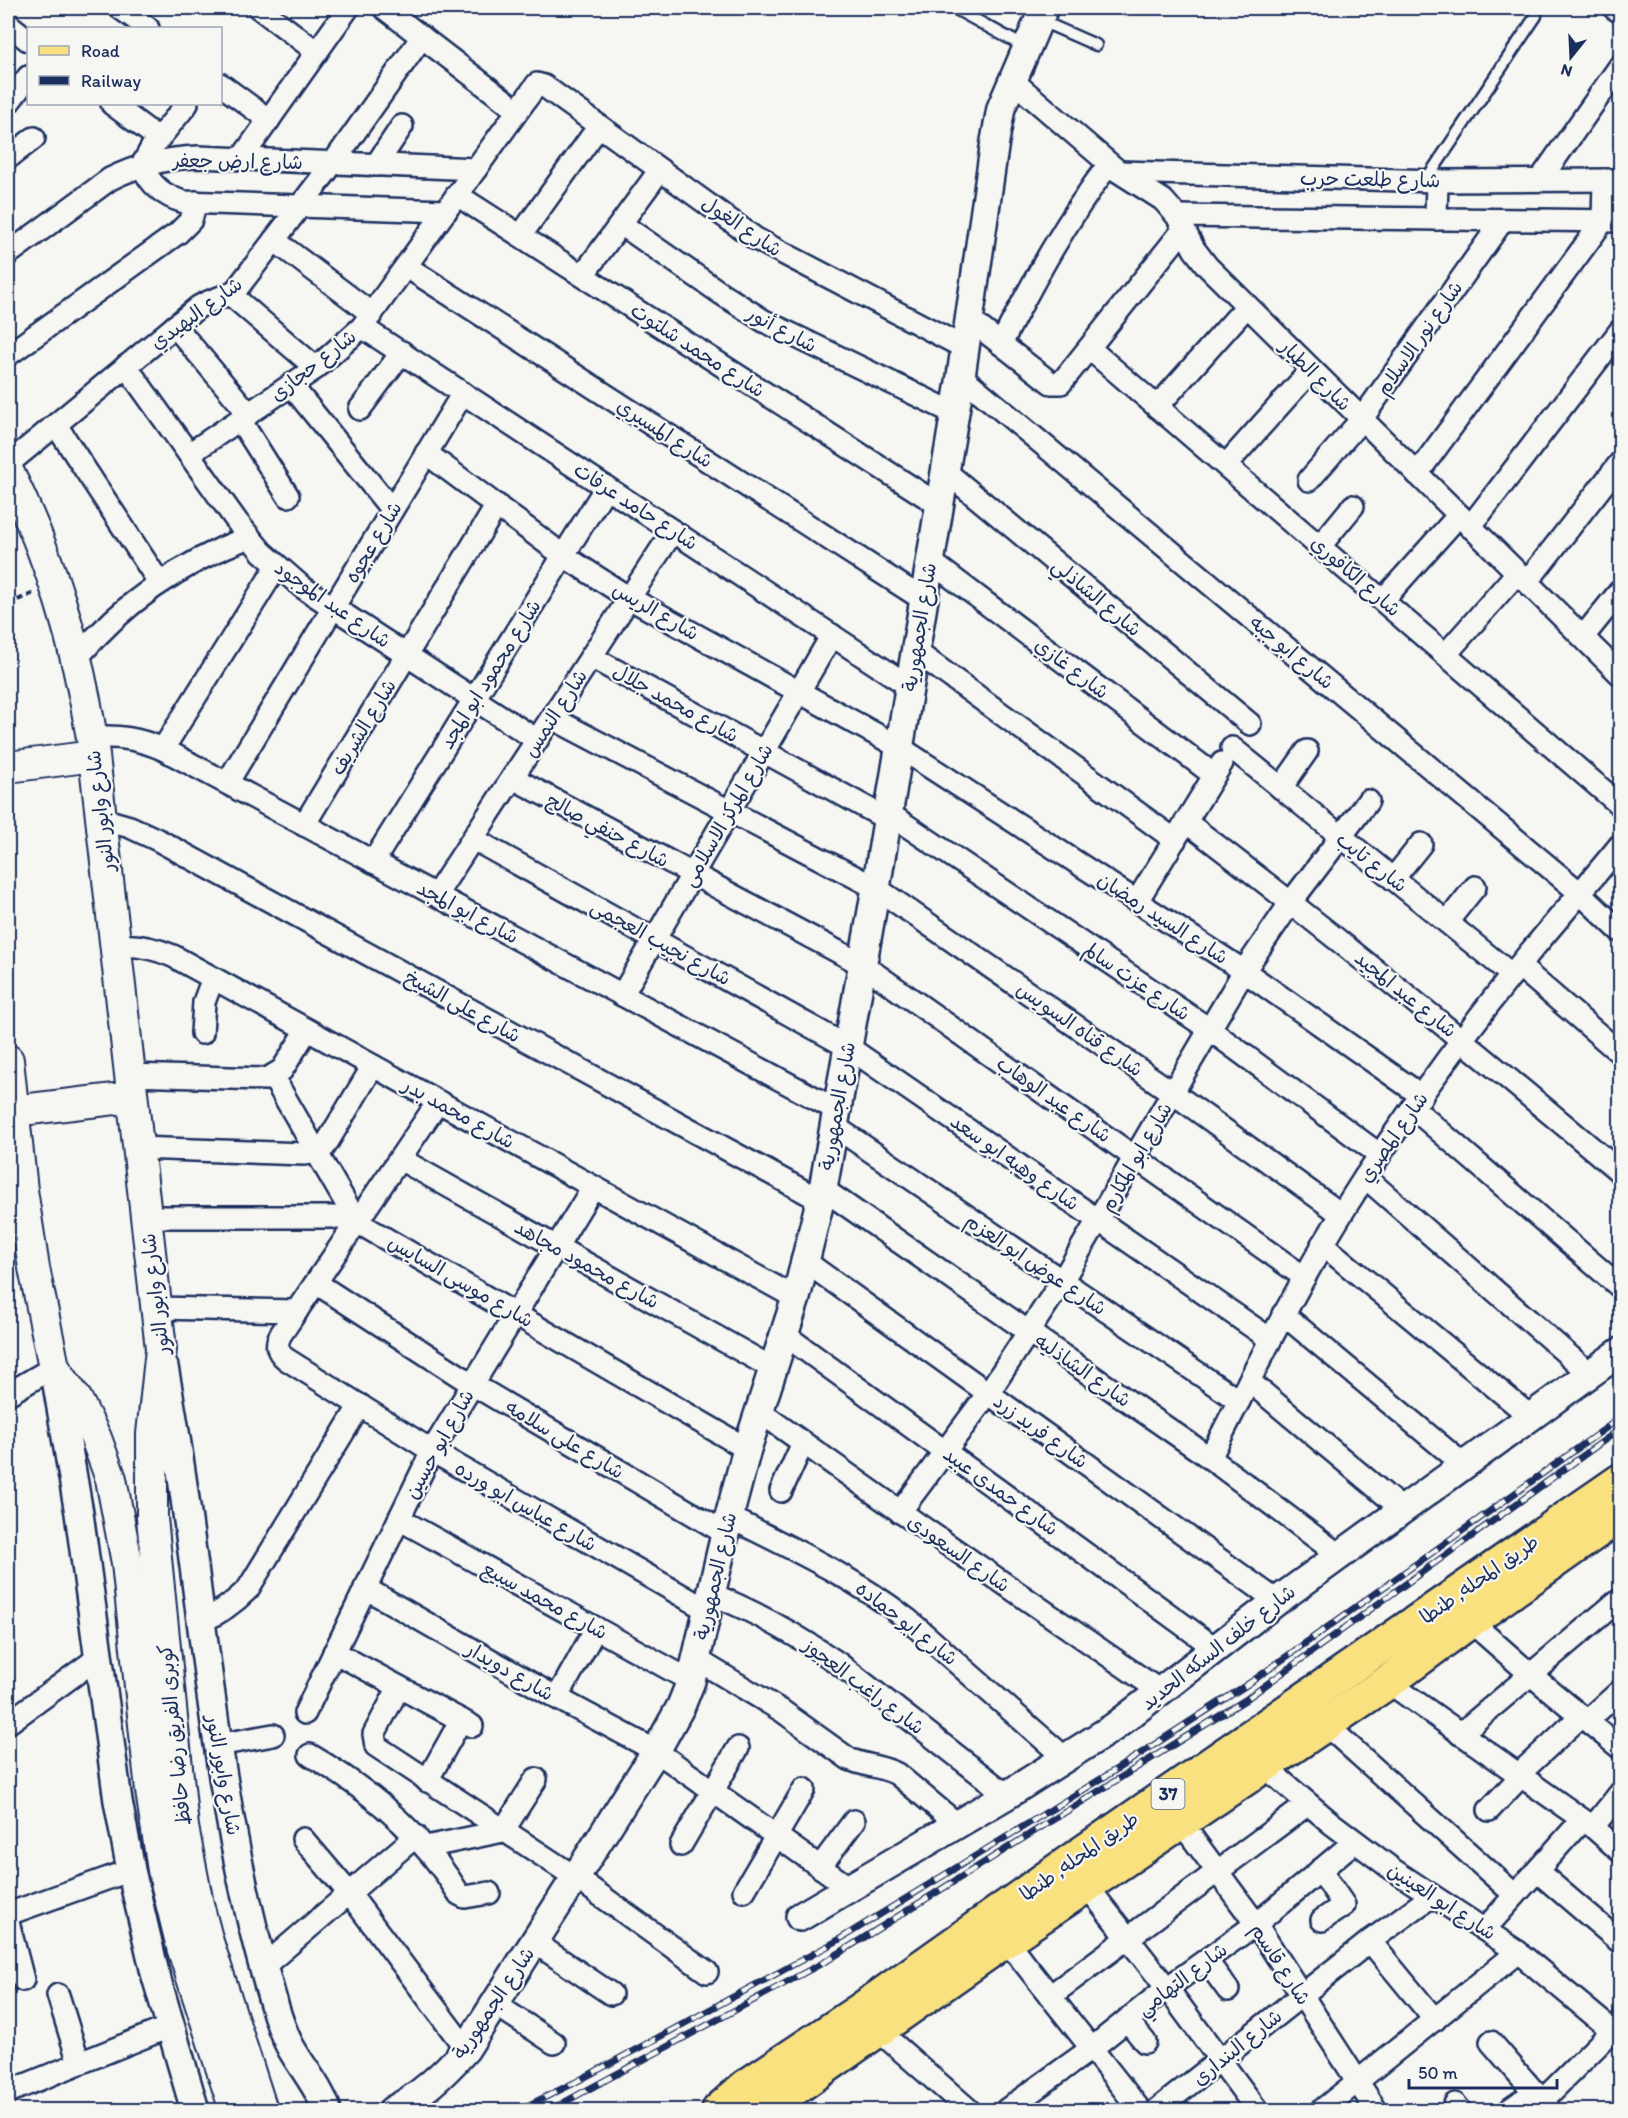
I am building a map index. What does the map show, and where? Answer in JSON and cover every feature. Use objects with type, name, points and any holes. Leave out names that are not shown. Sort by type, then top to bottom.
[{"type":"main road","name":"شارع وابور النور","points":[[8,471],[56,584],[77,658],[93,747],[161,1349]]},
{"type":"main road","points":[[8,767],[93,747]]},
{"type":"main road","points":[[8,1060],[22,1190],[34,1268],[54,1367]]},
{"type":"main road","points":[[13,1111],[131,1086]]},
{"type":"main road","name":"كوبرى الفريق رضا حافظ","points":[[161,1349],[152,1434],[152,1518],[165,1789],[164,1870],[177,1928],[235,2110]]},
{"type":"main road","name":"كوبرى الفريق رضا حافظ","points":[[54,1367],[77,1400],[96,1438],[113,1489],[165,1789],[190,1865],[200,1913],[262,2110]]},
{"type":"main road","name":"طريق المحله, طنطا","points":[[718,2110],[745,2088],[1620,1481]]},
{"type":"main road","name":"طريق المحله, طنطا","points":[[767,2110],[1006,1940],[1388,1682],[1620,1515]]},
{"type":"street","points":[[120,8],[147,27]]},
{"type":"street","points":[[259,8],[317,52]]},
{"type":"street","points":[[242,159],[348,8]]},
{"type":"street","points":[[384,8],[517,110]]},
{"type":"street","points":[[1614,8],[1620,12]]},
{"type":"street","name":"شارع الجمهورية","points":[[393,2110],[423,2091],[466,2049],[656,1751],[681,1706],[693,1670],[747,1449],[796,1298],[821,1195],[863,964],[924,600],[961,376],[1001,108],[1042,14]]},
{"type":"street","points":[[8,24],[27,39]]},
{"type":"street","name":"شارع البهيدي","points":[[8,464],[202,304],[230,294],[241,285],[333,163],[422,37]]},
{"type":"street","points":[[1540,180],[1620,66]]},
{"type":"street","points":[[9,102],[27,78]]},
{"type":"street","name":"شارع الطيار","points":[[1013,81],[1114,168],[1155,194],[1180,223],[1207,266],[1620,674]]},
{"type":"street","name":"شارع الغول","points":[[533,87],[537,84],[542,85],[741,229],[771,248],[965,348]]},
{"type":"street","points":[[222,86],[268,120]]},
{"type":"street","name":"شارع حجازى","points":[[189,454],[316,368],[367,321],[533,87]]},
{"type":"street","points":[[113,105],[158,138]]},
{"type":"street","points":[[8,254],[95,188],[142,165],[158,138],[186,105]]},
{"type":"street","points":[[376,165],[402,126]]},
{"type":"street","points":[[520,235],[598,126]]},
{"type":"street","points":[[8,158],[34,138]]},
{"type":"street","name":"شارع ارض جعفر","points":[[452,203],[301,206],[184,202],[162,193],[147,176],[142,165],[184,158],[476,169]]},
{"type":"street","points":[[1001,344],[1054,244],[1077,207],[1114,168]]},
{"type":"street","name":"شارع طلعت حرب","points":[[1114,168],[1431,181],[1612,180]]},
{"type":"street","points":[[583,276],[660,170]]},
{"type":"street","points":[[1417,474],[1612,221],[1612,180]]},
{"type":"street","points":[[1431,181],[1436,219]]},
{"type":"street","points":[[8,355],[178,233],[190,220],[196,202]]},
{"type":"street","name":"شارع محمد شلتوت","points":[[452,203],[520,235],[939,505]]},
{"type":"street","name":"شارع طلعت حرب","points":[[1180,223],[1436,219],[1612,221]]},
{"type":"street","name":"شارع نور الاسلام","points":[[1309,480],[1361,420],[1503,220]]},
{"type":"street","points":[[969,320],[1054,384],[1064,381],[1090,349],[1180,223]]},
{"type":"street","name":"شارع أنور","points":[[621,224],[764,321],[954,413]]},
{"type":"street","name":"شارع حامد عرفات","points":[[274,240],[402,352],[909,686]]},
{"type":"street","name":"شارع المسيري","points":[[406,267],[924,600]]},
{"type":"street","points":[[230,294],[316,368]]},
{"type":"street","points":[[1157,407],[1247,306]]},
{"type":"street","points":[[175,326],[244,417],[288,496]]},
{"type":"street","points":[[1383,600],[1465,521],[1620,331]]},
{"type":"street","name":"شارع الكافوري","points":[[1090,349],[1620,805]]},
{"type":"street","points":[[360,409],[402,352]]},
{"type":"street","name":"شارع عبد الموجود","points":[[126,366],[249,537],[277,566],[302,587],[333,608],[537,740]]},
{"type":"street","points":[[1226,465],[1311,370]]},
{"type":"street","name":"شارع ابو جبه","points":[[961,376],[1580,892],[1620,931]]},
{"type":"street","points":[[291,385],[392,510]]},
{"type":"street","name":"شارع عجوه","points":[[227,783],[463,393]]},
{"type":"street","points":[[56,424],[159,582]]},
{"type":"street","name":"شارع الريس","points":[[426,453],[564,556],[629,598],[899,747]]},
{"type":"street","points":[[1446,654],[1522,578],[1620,463]]},
{"type":"street","name":"شارع الشاذلي","points":[[945,471],[1254,718],[1232,748]]},
{"type":"street","name":"شارع محمود ابو المجد","points":[[374,862],[606,487]]},
{"type":"street","name":"شارع الشريف","points":[[304,825],[497,505]]},
{"type":"street","points":[[1320,546],[1353,507]]},
{"type":"street","name":"شارع النمس","points":[[436,895],[673,531]]},
{"type":"street","points":[[77,658],[115,617],[159,582],[203,556],[249,537]]},
{"type":"street","name":"شارع غازي","points":[[930,561],[1214,775]]},
{"type":"street","points":[[163,749],[277,566]]},
{"type":"street","points":[[1583,637],[1620,591]]},
{"type":"street","name":"شارع المركز الاسلامى","points":[[622,995],[832,635]]},
{"type":"street","name":"شارع عبد المجيد","points":[[915,651],[1180,831],[1291,902],[1463,1040],[1620,1172]]},
{"type":"street","name":"شارع محمد جلال","points":[[591,657],[888,816]]},
{"type":"street","name":"شارع قناه السويس","points":[[552,718],[876,888],[1173,1093],[1341,1214]]},
{"type":"street","name":"شارع ابو المجد","points":[[93,747],[119,737],[134,739],[163,749],[622,995],[835,1118]]},
{"type":"street","name":"شارع السيد رمضان","points":[[899,747],[1244,971],[1417,1102],[1620,1287]]},
{"type":"street","points":[[1137,900],[1232,748]]},
{"type":"street","name":"شارع تايب","points":[[1232,748],[1447,922],[1516,971],[1620,1053]]},
{"type":"street","points":[[1281,788],[1307,751]]},
{"type":"street","name":"شارع حنفي صالح","points":[[513,778],[863,964]]},
{"type":"street","name":"شارع ابو المكارم","points":[[900,1512],[1029,1333],[1099,1221],[1244,971],[1291,902],[1368,801]]},
{"type":"street","name":"شارع عزت سالم","points":[[888,816],[1209,1029],[1380,1155]]},
{"type":"street","name":"شارع على الشيخ","points":[[102,819],[130,827],[158,840],[821,1195]]},
{"type":"street","name":"شارع نجيب العجمى","points":[[473,839],[848,1047]]},
{"type":"street","points":[[1393,879],[1421,844]]},
{"type":"street","name":"شارع المصري","points":[[1210,1458],[1283,1314],[1322,1244],[1365,1177],[1463,1040],[1516,971],[1620,845]]},
{"type":"street","points":[[1447,922],[1475,887]]},
{"type":"street","name":"شارع محمد بدر","points":[[116,946],[138,945],[162,951],[796,1298]]},
{"type":"street","name":"شارع عبد الوهاب","points":[[863,964],[1304,1277]]},
{"type":"street","points":[[202,1033],[204,1002],[213,978]]},
{"type":"street","points":[[131,1086],[255,1080],[273,1077],[282,1070],[307,1029]]},
{"type":"street","name":"شارع وهبه ابو سعد","points":[[848,1047],[1270,1339]]},
{"type":"street","points":[[138,1148],[304,1154],[317,1152],[325,1146],[373,1066]]},
{"type":"street","points":[[273,1077],[357,1222]]},
{"type":"street","points":[[156,1308],[297,1311],[438,1102]]},
{"type":"street","name":"شارع عوض ابو العزم","points":[[835,1118],[1062,1281],[1239,1401]]},
{"type":"street","name":"شارع محمود مجاهد","points":[[400,1159],[774,1370]]},
{"type":"street","points":[[1365,1177],[1590,1374]]},
{"type":"street","name":"شارع ابو حسين","points":[[305,1713],[432,1451],[593,1187]]},
{"type":"street","name":"شارع الشاذليه","points":[[821,1195],[1029,1333],[1210,1458],[1340,1555]]},
{"type":"street","name":"شارع موسى السايس","points":[[146,1217],[334,1217],[357,1222],[747,1449]]},
{"type":"street","points":[[1322,1244],[1531,1417]]},
{"type":"street","name":"شارع فريد زرد","points":[[806,1262],[1276,1601]]},
{"type":"street","name":"شارع على سلامه","points":[[316,1283],[472,1384],[727,1525]]},
{"type":"street","name":"شارع عباس ابو ورده","points":[[297,1311],[278,1339],[278,1350],[286,1359],[432,1451],[709,1602]]},
{"type":"street","points":[[1283,1314],[1464,1465]]},
{"type":"street","name":"شارع حمدى عبيد","points":[[785,1335],[1215,1648]]},
{"type":"street","name":"شارع وابور النور","points":[[161,1349],[184,1485],[200,1622],[218,1745],[238,1856],[263,1966],[285,2034],[314,2081],[327,2110]]},
{"type":"street","name":"شارع خلف السكه الحديد","points":[[800,1917],[1006,1795],[1114,1727],[1276,1601],[1620,1352]]},
{"type":"street","points":[[8,1394],[54,1367],[80,1513],[118,1802],[152,1963],[195,2110]]},
{"type":"street","points":[[1249,1381],[1402,1509]]},
{"type":"street","points":[[200,1622],[216,1616],[248,1589],[360,1405]]},
{"type":"street","name":"شارع السعودى","points":[[760,1412],[1160,1692]]},
{"type":"street","points":[[781,1491],[803,1443]]},
{"type":"street","name":"شارع محمد سبيع","points":[[399,1519],[596,1628],[782,1711],[849,1759],[897,1774],[957,1824]]},
{"type":"street","name":"شارع ابو حماده","points":[[727,1525],[834,1569],[884,1601],[1065,1758]]},
{"type":"street","name":"شارع دويدار","points":[[365,1588],[557,1698],[656,1751],[850,1888]]},
{"type":"street","points":[[1461,1734],[1620,1599]]},
{"type":"street","name":"شارع راغب العجوز","points":[[709,1602],[748,1609],[809,1643],[838,1663],[1006,1795]]},
{"type":"street","points":[[1470,1621],[1620,1748]]},
{"type":"street","points":[[557,1698],[596,1628]]},
{"type":"street","points":[[334,1652],[466,1723],[427,1780]]},
{"type":"street","points":[[8,1723],[99,1657]]},
{"type":"street","points":[[1388,1682],[1587,1824],[1620,1851]]},
{"type":"street","points":[[399,1687],[374,1734],[374,1742],[379,1749],[575,1878],[707,1972]]},
{"type":"street","points":[[1489,1810],[1519,1776],[1584,1718],[1620,1690]]},
{"type":"street","points":[[1325,1724],[1515,1895]]},
{"type":"street","points":[[218,1745],[273,1735]]},
{"type":"street","points":[[681,1845],[738,1748]]},
{"type":"street","points":[[310,1755],[366,1792],[421,1842],[459,1894],[465,1896],[489,1893]]},
{"type":"street","name":"شارع ابو العينين","points":[[1264,1766],[1354,1842],[1518,1952],[1618,2030]]},
{"type":"street","points":[[263,1966],[349,1893],[421,1842],[503,1831],[536,1779]]},
{"type":"street","points":[[744,1891],[804,1789]]},
{"type":"street","points":[[1485,1929],[1537,1871],[1620,1793]]},
{"type":"street","points":[[1050,1996],[1308,1804]]},
{"type":"street","points":[[820,1866],[854,1821]]},
{"type":"street","name":"شارع قاسم","points":[[1180,1821],[1256,1924],[1357,2084],[1376,2110]]},
{"type":"street","points":[[303,1839],[349,1893],[466,2049]]},
{"type":"street","name":"شارع التهامي","points":[[1006,2110],[1256,1924],[1354,1842]]},
{"type":"street","points":[[8,1914],[131,1870]]},
{"type":"street","points":[[1320,1870],[1344,1905],[1322,1920]]},
{"type":"street","points":[[1537,1871],[1620,1942]]},
{"type":"street","points":[[1086,1885],[1167,1988],[1257,2110]]},
{"type":"street","name":"شارع البندارى","points":[[1157,2110],[1371,1941],[1432,1896]]},
{"type":"street","points":[[8,1922],[23,1980]]},
{"type":"street","points":[[1006,1940],[1091,2049],[1134,2109]]},
{"type":"street","points":[[1371,1941],[1435,2020]]},
{"type":"street","points":[[534,1942],[611,1994]]},
{"type":"street","points":[[1322,2110],[1518,1952]]},
{"type":"street","points":[[1206,1960],[1228,1990]]},
{"type":"street","points":[[58,1995],[79,2063]]},
{"type":"street","points":[[495,2004],[554,2043]]},
{"type":"street","points":[[1127,2020],[1145,2042]]},
{"type":"street","points":[[8,2092],[169,2027]]},
{"type":"street","points":[[1509,2110],[1542,2101],[1618,2030]]},
{"type":"street","points":[[879,2031],[969,2110]]},
{"type":"street","points":[[1491,2042],[1542,2101]]},
{"type":"lane","points":[[954,8],[1027,48]]},
{"type":"lane","points":[[1042,14],[1096,45]]},
{"type":"lane","points":[[1431,181],[1536,16]]},
{"type":"railway","points":[[519,2110],[574,2083],[835,1942],[1109,1774],[1251,1682],[1620,1418]]},
{"type":"railway","points":[[550,2110],[828,1960],[1245,1700],[1620,1429]]}]
